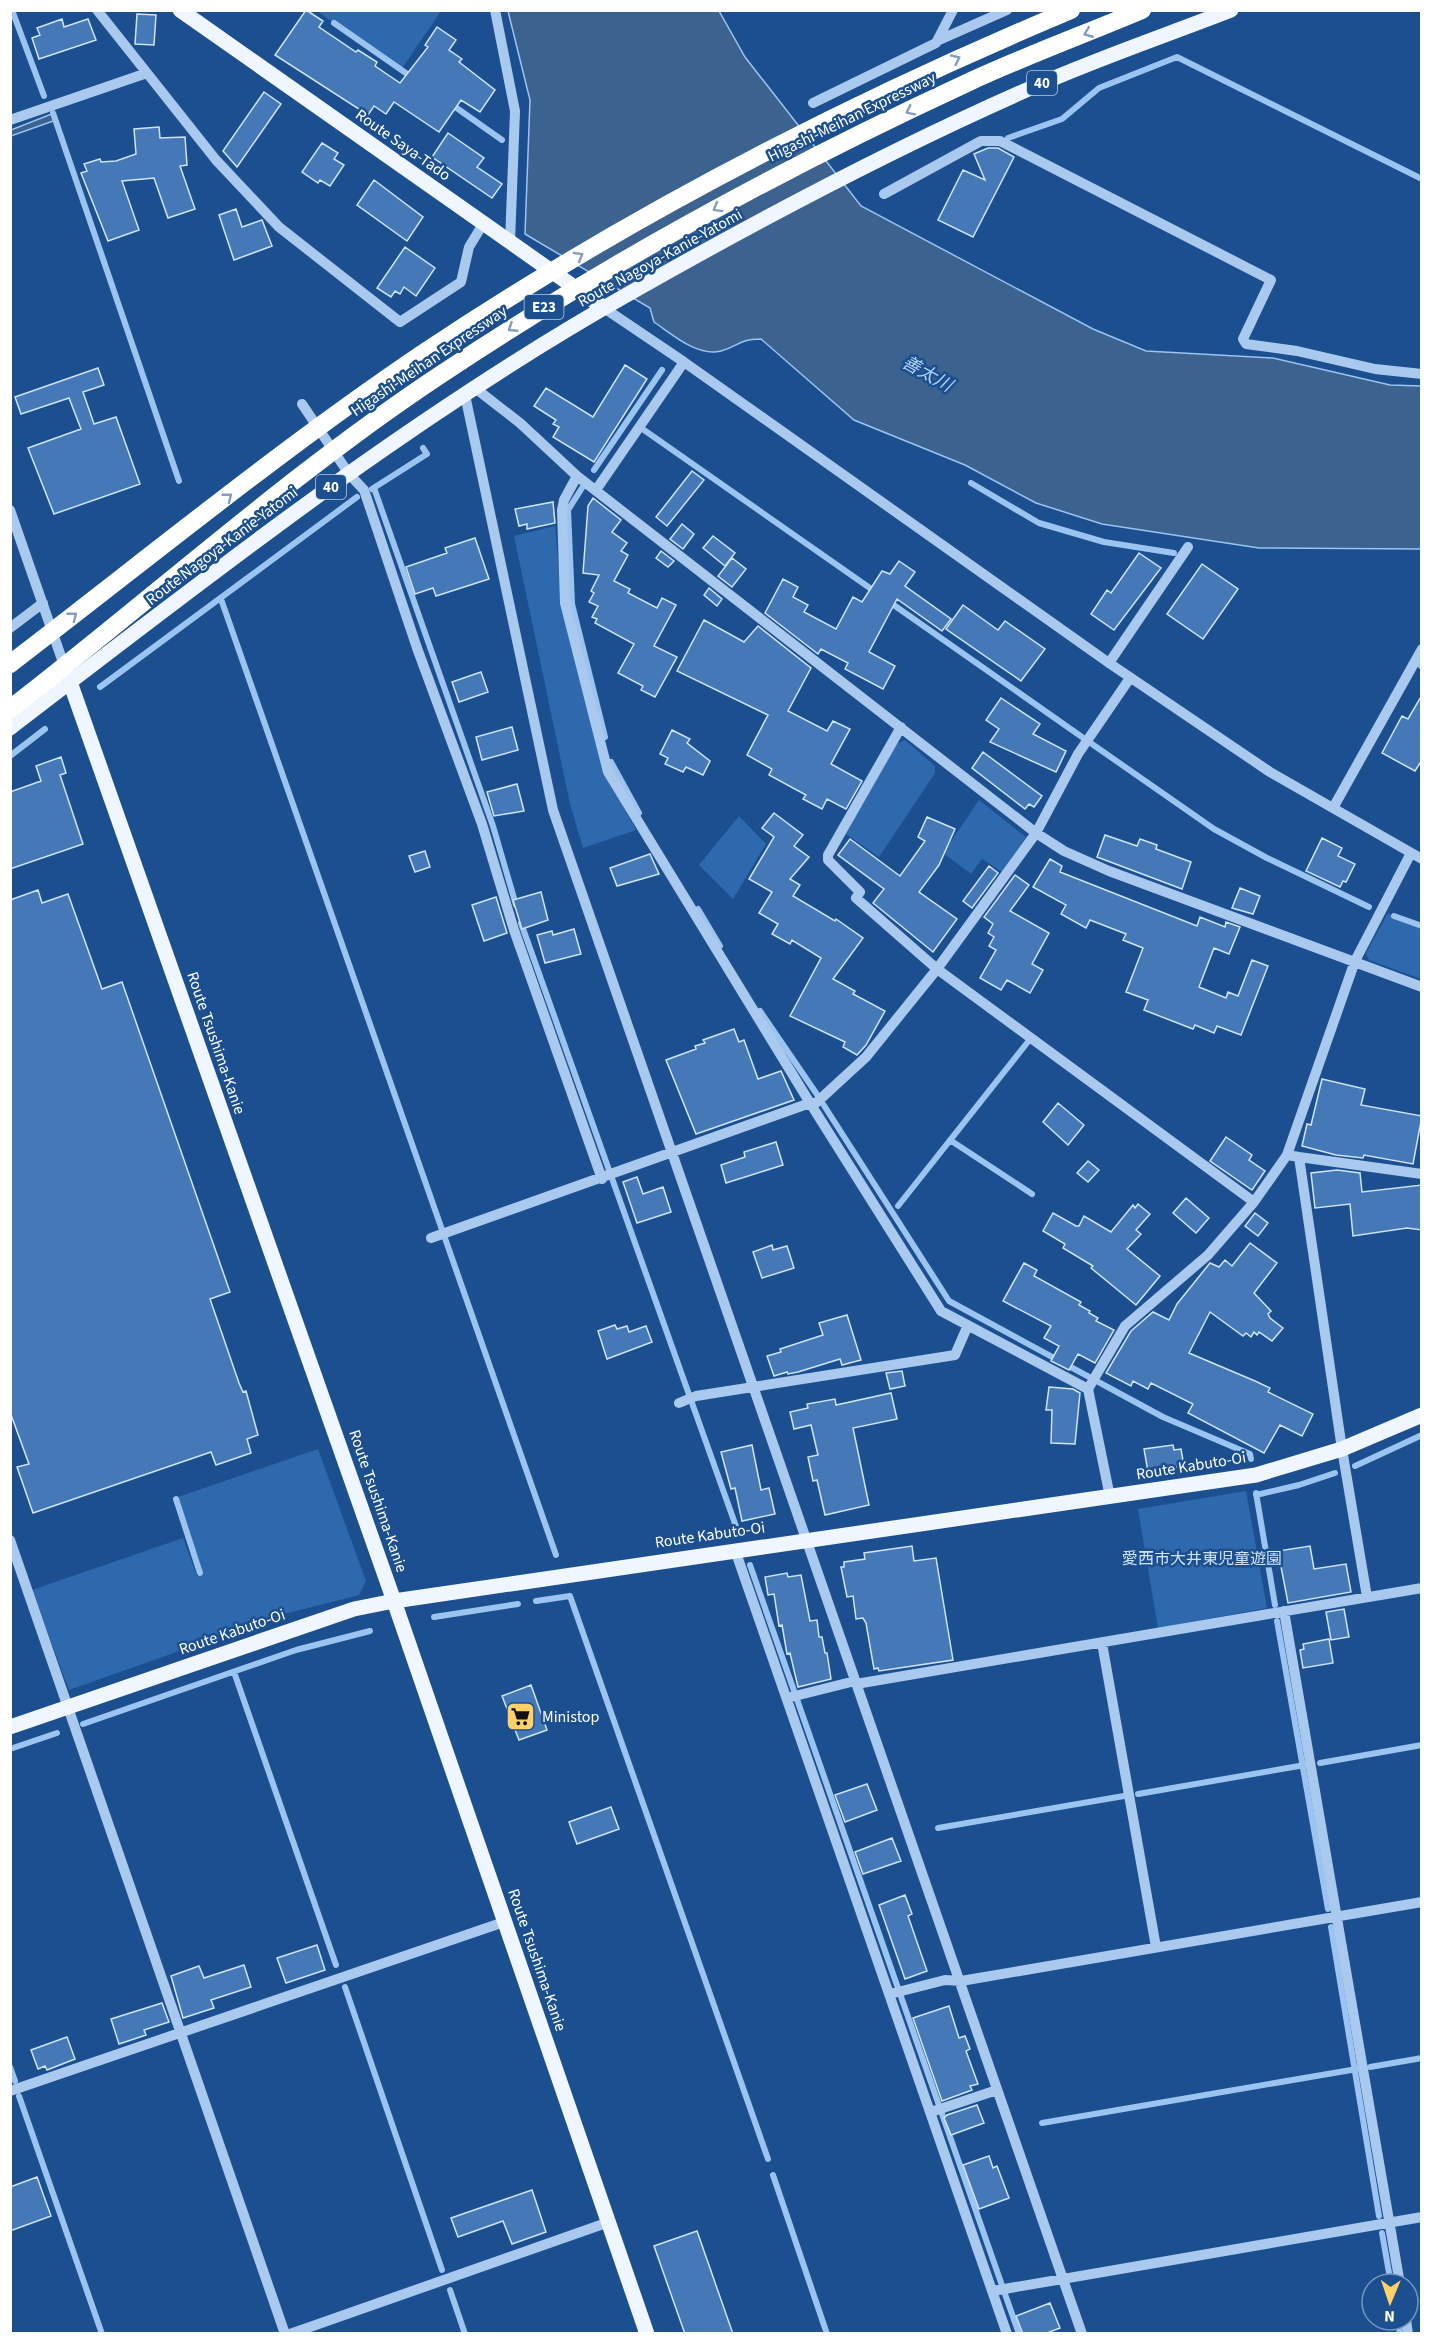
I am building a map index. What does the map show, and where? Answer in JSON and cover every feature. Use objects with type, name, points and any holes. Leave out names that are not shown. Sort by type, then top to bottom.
[{"type":"highway","name":"Higashi-Meihan Expressway","points":[[10,664],[302,440],[421,355],[532,284],[782,141],[960,57],[1071,10]]},
{"type":"highway","name":"Higashi-Meihan Expressway","points":[[10,709],[320,461],[438,376],[547,306],[667,235],[795,165],[972,81],[1142,10]]},
{"type":"main road","name":"Route Saya-Tado","points":[[180,10],[604,309]]},
{"type":"main road","name":"Route Nagoya-Kanie-Yatomi","points":[[10,728],[348,474],[470,392],[628,294],[860,169],[1031,87],[1231,10]]},
{"type":"main road","name":"Route Tsushima-Kanie","points":[[70,682],[394,1601],[647,2334]]},
{"type":"main road","name":"Route Kabuto-Oi","points":[[10,1727],[354,1609],[394,1601],[1256,1474],[1342,1449],[1422,1415]]},
{"type":"street","points":[[97,10],[216,160],[279,227],[400,322],[461,282],[469,247],[483,224]]},
{"type":"street","points":[[495,10],[515,111],[510,242]]},
{"type":"street","points":[[937,41],[953,10]]},
{"type":"street","points":[[813,103],[937,41],[1007,10]]},
{"type":"street","points":[[10,120],[147,73]]},
{"type":"street","points":[[884,194],[981,141],[1000,141],[1271,280],[1243,339],[1246,344],[1297,351],[1375,369],[1422,374]]},
{"type":"street","points":[[604,309],[684,362],[1130,678],[1270,772],[1422,859]]},
{"type":"street","points":[[596,490],[684,362]]},
{"type":"street","points":[[470,392],[520,423],[577,476],[1036,833],[1064,852],[1109,871],[1422,987]]},
{"type":"street","points":[[470,392],[553,810],[805,1540],[962,1981],[997,2090],[1082,2334]]},
{"type":"street","points":[[302,404],[348,474],[364,490],[417,648],[482,824],[514,930],[602,1179]]},
{"type":"street","points":[[577,476],[564,500],[562,510],[565,603],[608,772],[817,1101],[941,1311],[1090,1386]]},
{"type":"street","points":[[10,510],[70,682]]},
{"type":"street","points":[[1109,663],[1188,547]]},
{"type":"street","points":[[10,628],[42,603]]},
{"type":"street","points":[[1333,808],[1422,649]]},
{"type":"street","points":[[433,1238],[817,1101],[866,1057],[937,969],[1036,833],[1078,754],[1130,678]]},
{"type":"street","points":[[901,727],[828,855],[828,860],[860,892],[856,898],[937,969],[1254,1202]]},
{"type":"street","points":[[1110,1497],[1090,1386],[1130,1320],[1208,1255],[1254,1202],[1287,1155],[1355,961],[1411,853]]},
{"type":"street","points":[[1287,1155],[1422,1174]]},
{"type":"street","points":[[1299,1157],[1342,1449],[1367,1597]]},
{"type":"street","points":[[679,1403],[696,1396],[955,1355],[968,1325]]},
{"type":"street","points":[[10,1540],[285,2334]]},
{"type":"street","points":[[735,1550],[793,1696],[937,2110],[999,2289],[1007,2334]]},
{"type":"street","points":[[793,1696],[856,1682],[1422,1588]]},
{"type":"street","points":[[1284,1611],[1398,2272]]},
{"type":"street","points":[[1102,1642],[1156,1947]]},
{"type":"street","points":[[896,1992],[945,1980],[962,1981],[1422,1902]]},
{"type":"street","points":[[10,2091],[504,1922]]},
{"type":"street","points":[[937,2110],[997,2090]]},
{"type":"street","points":[[999,2289],[1422,2217]]},
{"type":"street","points":[[290,2334],[609,2222]]},
{"type":"green space","points":[[317,11],[441,11],[401,70]]},
{"type":"green space","points":[[555,526],[562,605],[605,773],[636,830],[583,848],[570,804],[514,536]]},
{"type":"green space","points":[[905,740],[935,766],[935,773],[879,857],[846,834],[896,744]]},
{"type":"green space","points":[[979,800],[1026,837],[1002,872],[982,859],[971,874],[943,853]]},
{"type":"green space","points":[[739,816],[766,844],[733,899],[699,865]]},
{"type":"green space","points":[[1388,913],[1421,926],[1421,979],[1369,960],[1366,953]]},
{"type":"green space","points":[[318,1449],[366,1581],[359,1595],[284,1614],[69,1690],[32,1590],[183,1538],[197,1576],[203,1574],[178,1497]]},
{"type":"green space","name":"愛西市大井東児童遊園","points":[[1246,1491],[1267,1608],[1158,1628],[1138,1509]]},
{"type":"water","name":"善太川","points":[[508,11],[719,11],[745,57],[861,206],[1093,329],[1146,351],[1273,358],[1390,385],[1421,386],[1421,549],[1259,548],[1102,524],[1036,503],[965,465],[854,420],[761,339],[743,341],[727,349],[712,352],[694,348],[685,343],[654,322],[650,308],[525,234],[530,100]]},
{"type":"water","points":[[54,113],[56,120],[11,136],[11,130]]},
{"type":"building","points":[[306,10],[323,21],[319,27],[356,52],[358,50],[377,62],[375,66],[400,83],[428,47],[425,45],[437,27],[456,40],[449,50],[462,59],[459,62],[495,90],[480,112],[461,100],[439,132],[394,102],[386,114],[374,106],[368,115],[275,55]]},
{"type":"building","points":[[137,14],[156,15],[154,45],[135,44]]},
{"type":"building","points":[[62,19],[64,27],[88,19],[96,40],[39,59],[32,38],[40,35],[37,28]]},
{"type":"building","points":[[264,92],[281,104],[237,167],[223,151]]},
{"type":"building","points":[[159,127],[160,138],[185,137],[187,165],[180,166],[195,209],[168,218],[154,178],[122,181],[139,230],[108,241],[81,173],[87,171],[84,164],[100,159],[101,162],[116,161],[136,154],[134,129]]},
{"type":"building","points":[[448,133],[484,158],[477,167],[502,184],[492,198],[432,157]]},
{"type":"building","points":[[322,143],[338,153],[334,159],[344,165],[330,186],[320,180],[318,183],[302,172]]},
{"type":"building","points":[[988,148],[998,148],[1014,157],[973,237],[938,220],[963,170],[985,180],[974,154]]},
{"type":"building","points":[[374,180],[423,217],[407,241],[357,205]]},
{"type":"building","points":[[236,209],[242,227],[262,220],[272,246],[234,260],[219,215]]},
{"type":"building","points":[[405,247],[435,268],[416,296],[404,287],[400,294],[395,291],[391,297],[377,288]]},
{"type":"building","points":[[625,365],[647,379],[594,462],[553,437],[559,427],[553,424],[556,420],[534,406],[546,388],[593,417]]},
{"type":"building","points":[[98,368],[104,385],[83,392],[94,424],[116,417],[140,484],[54,514],[28,448],[81,429],[69,398],[21,414],[15,397]]},
{"type":"building","points":[[692,471],[704,480],[667,526],[656,517]]},
{"type":"building","points":[[593,498],[621,520],[612,532],[627,543],[621,551],[628,555],[614,581],[630,589],[628,593],[657,608],[662,598],[676,605],[654,646],[677,657],[655,697],[641,690],[643,686],[618,673],[634,644],[595,623],[597,619],[592,617],[598,606],[589,602],[594,593],[591,591],[599,575],[583,573],[588,506]]},
{"type":"building","points":[[553,502],[555,523],[527,529],[527,524],[519,526],[515,509]]},
{"type":"building","points":[[682,524],[694,534],[683,549],[670,539]]},
{"type":"building","points":[[713,536],[735,553],[725,566],[703,548]]},
{"type":"building","points":[[475,538],[489,579],[436,596],[433,588],[415,594],[406,567],[447,553],[445,548]]},
{"type":"building","points":[[661,551],[674,561],[668,567],[656,558]]},
{"type":"building","points":[[1139,553],[1161,568],[1114,630],[1091,614],[1107,590],[1111,593]]},
{"type":"building","points":[[732,558],[746,569],[732,587],[718,576]]},
{"type":"building","points":[[899,561],[915,572],[905,586],[951,619],[942,631],[897,599],[869,652],[895,666],[883,689],[845,669],[848,663],[821,649],[818,654],[765,613],[783,579],[798,587],[793,597],[808,605],[804,612],[836,629],[853,597],[862,602],[882,571],[890,574]]},
{"type":"building","points":[[1202,564],[1238,589],[1203,639],[1167,614]]},
{"type":"building","points":[[709,588],[722,599],[717,606],[704,595]]},
{"type":"building","points":[[963,605],[998,630],[1005,621],[1045,649],[1021,681],[946,629]]},
{"type":"building","points":[[704,620],[744,642],[758,626],[811,668],[788,711],[827,731],[833,721],[850,729],[831,764],[862,781],[846,809],[827,799],[822,809],[803,799],[806,795],[769,775],[772,769],[747,755],[768,715],[677,671]]},
{"type":"building","points":[[481,672],[488,692],[459,702],[452,682]]},
{"type":"building","points":[[1422,695],[1422,760],[1415,771],[1382,753],[1402,716],[1408,719]]},
{"type":"building","points":[[1001,698],[1040,724],[1033,734],[1066,751],[1056,772],[990,742],[999,729],[986,720]]},
{"type":"building","points":[[512,727],[518,750],[482,760],[476,737]]},
{"type":"building","points":[[672,730],[690,739],[687,743],[710,761],[703,775],[686,767],[683,772],[665,764],[668,758],[660,754]]},
{"type":"building","points":[[983,752],[1042,796],[1034,807],[1029,804],[1025,809],[972,768]]},
{"type":"building","points":[[61,757],[66,773],[60,775],[83,844],[10,869],[10,792],[41,781],[36,766]]},
{"type":"building","points":[[517,784],[524,811],[494,816],[487,792]]},
{"type":"building","points":[[774,813],[803,835],[794,846],[809,857],[790,879],[800,885],[793,896],[835,921],[836,919],[863,938],[833,979],[855,991],[853,994],[885,1011],[866,1045],[857,1055],[843,1047],[845,1042],[790,1016],[821,958],[792,940],[790,944],[772,934],[778,924],[759,913],[772,892],[749,879],[774,837],[762,828]]},
{"type":"building","points":[[927,817],[955,829],[939,865],[919,892],[957,919],[933,952],[873,903],[884,889],[838,855],[850,839],[900,876],[925,841],[918,837]]},
{"type":"building","points":[[1105,835],[1137,846],[1140,839],[1157,845],[1156,849],[1191,862],[1182,889],[1097,857]]},
{"type":"building","points":[[1322,838],[1342,848],[1338,856],[1355,864],[1346,882],[1343,881],[1340,887],[1306,871]]},
{"type":"building","points":[[425,851],[430,867],[415,872],[409,856]]},
{"type":"building","points":[[650,854],[659,874],[617,886],[610,868]]},
{"type":"building","points":[[1050,859],[1062,866],[1060,872],[1197,926],[1200,917],[1225,927],[1226,922],[1240,927],[1229,954],[1214,948],[1199,987],[1226,998],[1228,992],[1238,996],[1252,960],[1268,966],[1241,1035],[1217,1026],[1214,1033],[1195,1025],[1193,1029],[1144,1010],[1148,1000],[1126,992],[1143,948],[1123,940],[1126,934],[1090,920],[1086,928],[1061,914],[1066,905],[1033,887]]},
{"type":"building","points":[[989,866],[998,873],[972,908],[963,901]]},
{"type":"building","points":[[1015,875],[1029,885],[1010,911],[1049,933],[1032,964],[1043,970],[1030,993],[1007,980],[1001,990],[980,978],[996,950],[989,946],[994,937],[988,933],[993,924],[984,917]]},
{"type":"building","points":[[1240,888],[1260,896],[1253,914],[1232,908]]},
{"type":"building","points":[[38,890],[42,903],[68,894],[102,989],[122,982],[230,1292],[210,1299],[239,1383],[243,1392],[246,1391],[258,1435],[247,1439],[251,1453],[216,1465],[211,1452],[33,1513],[17,1467],[29,1464],[10,1412],[10,900]]},
{"type":"building","points":[[541,892],[548,920],[522,929],[513,900]]},
{"type":"building","points":[[496,897],[507,933],[484,941],[472,905]]},
{"type":"building","points":[[574,929],[581,954],[545,963],[537,935],[552,931],[553,935]]},
{"type":"building","points":[[734,1029],[739,1042],[744,1040],[758,1079],[781,1071],[794,1100],[696,1134],[666,1060],[696,1049],[695,1046],[705,1043],[703,1040]]},
{"type":"building","points":[[1322,1079],[1365,1089],[1361,1105],[1422,1116],[1413,1164],[1364,1155],[1363,1158],[1336,1155],[1302,1146],[1307,1124],[1311,1125]]},
{"type":"building","points":[[1058,1103],[1084,1125],[1068,1145],[1043,1122]]},
{"type":"building","points":[[1226,1137],[1252,1155],[1249,1160],[1265,1171],[1252,1190],[1210,1161]]},
{"type":"building","points":[[776,1142],[783,1165],[726,1183],[721,1165],[745,1157],[744,1152]]},
{"type":"building","points":[[1088,1161],[1099,1170],[1088,1182],[1077,1173]]},
{"type":"building","points":[[1337,1170],[1360,1173],[1362,1192],[1422,1185],[1422,1230],[1407,1228],[1353,1236],[1350,1204],[1315,1208],[1311,1173]]},
{"type":"building","points":[[637,1177],[643,1194],[663,1187],[671,1212],[637,1223],[623,1182]]},
{"type":"building","points":[[1186,1198],[1209,1218],[1196,1233],[1173,1213]]},
{"type":"building","points":[[1138,1204],[1150,1214],[1136,1230],[1141,1234],[1127,1249],[1160,1276],[1136,1305],[1091,1268],[1093,1266],[1063,1248],[1065,1244],[1043,1231],[1053,1213],[1076,1226],[1079,1226],[1084,1216],[1111,1232],[1133,1205],[1135,1208]]},
{"type":"building","points":[[1255,1213],[1268,1223],[1258,1236],[1245,1226]]},
{"type":"building","points":[[1250,1243],[1277,1263],[1254,1293],[1271,1311],[1268,1314],[1270,1318],[1283,1328],[1272,1341],[1259,1332],[1257,1335],[1254,1332],[1251,1337],[1246,1333],[1243,1336],[1210,1312],[1189,1353],[1270,1388],[1268,1392],[1313,1414],[1302,1436],[1280,1425],[1264,1453],[1188,1413],[1193,1404],[1151,1383],[1148,1389],[1133,1381],[1131,1386],[1106,1373],[1131,1331],[1153,1312],[1169,1320],[1177,1304],[1210,1263],[1219,1267],[1225,1260],[1232,1266]]},
{"type":"building","points":[[772,1245],[773,1250],[787,1246],[794,1268],[762,1278],[753,1252]]},
{"type":"building","points":[[1024,1263],[1037,1270],[1034,1276],[1081,1302],[1079,1305],[1098,1318],[1096,1321],[1114,1330],[1095,1363],[1078,1354],[1069,1370],[1051,1361],[1059,1346],[1044,1338],[1051,1326],[1003,1301]]},
{"type":"building","points":[[847,1315],[861,1360],[842,1365],[840,1359],[798,1372],[788,1374],[787,1372],[774,1376],[767,1356],[781,1352],[780,1349],[823,1335],[819,1323]]},
{"type":"building","points":[[615,1325],[617,1329],[627,1326],[629,1332],[646,1326],[652,1342],[607,1359],[598,1331]]},
{"type":"building","points":[[902,1371],[905,1386],[890,1389],[886,1373]]},
{"type":"building","points":[[1049,1387],[1073,1389],[1080,1393],[1075,1444],[1051,1443],[1052,1410],[1046,1410]]},
{"type":"building","points":[[891,1393],[897,1419],[853,1428],[869,1505],[825,1515],[817,1480],[813,1481],[808,1457],[818,1455],[811,1425],[794,1429],[790,1412],[808,1408],[807,1404],[835,1399],[836,1405]]},
{"type":"building","points":[[752,1445],[761,1490],[769,1488],[775,1514],[742,1521],[735,1488],[731,1489],[721,1452]]},
{"type":"building","points":[[1173,1445],[1174,1450],[1181,1449],[1184,1466],[1148,1472],[1144,1449]]},
{"type":"building","points":[[912,1546],[914,1561],[936,1558],[953,1660],[879,1671],[878,1668],[874,1669],[866,1623],[863,1618],[856,1619],[853,1596],[847,1597],[841,1567],[844,1567],[844,1562],[865,1559],[864,1553]]},
{"type":"building","points":[[1310,1546],[1314,1569],[1346,1564],[1351,1592],[1288,1603],[1278,1551]]},
{"type":"building","points":[[787,1573],[788,1577],[801,1575],[810,1621],[817,1620],[819,1637],[822,1637],[825,1653],[827,1653],[831,1679],[798,1687],[790,1653],[787,1654],[782,1625],[779,1626],[774,1594],[768,1595],[765,1577]]},
{"type":"building","points":[[1344,1609],[1349,1637],[1331,1640],[1326,1612]]},
{"type":"building","points":[[1329,1639],[1333,1663],[1303,1668],[1300,1650],[1304,1649],[1303,1644]]},
{"type":"building","points":[[531,1685],[547,1730],[519,1740],[502,1696]]},
{"type":"building","points":[[867,1784],[877,1810],[845,1822],[835,1795]]},
{"type":"building","points":[[611,1807],[619,1829],[577,1844],[569,1822]]},
{"type":"building","points":[[892,1838],[901,1861],[863,1874],[855,1852]]},
{"type":"building","points":[[905,1895],[912,1914],[908,1916],[927,1971],[905,1979],[879,1905]]},
{"type":"building","points":[[317,1945],[325,1970],[286,1983],[277,1958]]},
{"type":"building","points":[[244,1965],[251,1987],[211,2000],[214,2008],[183,2018],[171,1976],[199,1966],[204,1978]]},
{"type":"building","points":[[162,2003],[169,2022],[144,2030],[146,2035],[119,2044],[111,2019]]},
{"type":"building","points":[[949,2006],[959,2038],[965,2036],[970,2049],[966,2051],[978,2084],[970,2086],[972,2090],[942,2101],[913,2018]]},
{"type":"building","points":[[67,2037],[75,2059],[47,2070],[45,2066],[38,2069],[31,2050]]},
{"type":"building","points":[[977,2105],[984,2123],[951,2135],[944,2118]]},
{"type":"building","points":[[989,2156],[993,2168],[997,2166],[1009,2198],[979,2209],[963,2165]]},
{"type":"building","points":[[37,2177],[51,2216],[10,2231],[10,2187]]},
{"type":"building","points":[[532,2190],[546,2232],[512,2244],[503,2221],[458,2237],[451,2218]]},
{"type":"building","points":[[697,2231],[733,2334],[685,2334],[654,2246]]},
{"type":"building","points":[[1050,2303],[1060,2328],[1044,2334],[1023,2334],[1016,2316]]},
{"type":"waterway","points":[[12,10],[44,96]]},
{"type":"waterway","points":[[334,23],[413,78]]},
{"type":"waterway","points":[[1008,138],[1062,119],[1099,88],[1177,57],[1422,179]]},
{"type":"waterway","points":[[451,104],[502,140]]},
{"type":"waterway","points":[[53,113],[179,481]]},
{"type":"waterway","points":[[594,470],[662,370]]},
{"type":"waterway","points":[[644,430],[877,593]]},
{"type":"waterway","points":[[372,489],[427,454],[423,448]]},
{"type":"waterway","points":[[971,483],[1039,523],[1104,542],[1174,553]]},
{"type":"waterway","points":[[374,488],[493,826],[516,905]]},
{"type":"waterway","points":[[582,488],[568,510],[572,604],[605,737]]},
{"type":"waterway","points":[[100,687],[357,497]]},
{"type":"waterway","points":[[221,599],[556,1555]]},
{"type":"waterway","points":[[888,601],[1082,737]]},
{"type":"waterway","points":[[10,756],[45,729]]},
{"type":"waterway","points":[[1092,744],[1214,829],[1267,858],[1369,907]]},
{"type":"waterway","points":[[611,762],[639,813]]},
{"type":"waterway","points":[[698,909],[720,946]]},
{"type":"waterway","points":[[1394,916],[1422,926]]},
{"type":"waterway","points":[[521,923],[738,1532]]},
{"type":"waterway","points":[[760,1011],[816,1093],[949,1301],[1163,1417],[1250,1454],[1251,1459]]},
{"type":"waterway","points":[[898,1206],[1027,1043]]},
{"type":"waterway","points":[[950,1140],[1032,1194]]},
{"type":"waterway","points":[[1355,1466],[1422,1435]]},
{"type":"waterway","points":[[1256,1495],[1299,1485],[1335,1473]]},
{"type":"waterway","points":[[1256,1493],[1275,1605]]},
{"type":"waterway","points":[[176,1499],[200,1573]]},
{"type":"waterway","points":[[750,1565],[1019,2334]]},
{"type":"waterway","points":[[536,1601],[570,1596],[768,2159]]},
{"type":"waterway","points":[[434,1617],[518,1604]]},
{"type":"waterway","points":[[1277,1621],[1328,1909]]},
{"type":"waterway","points":[[83,1724],[296,1650],[370,1631]]},
{"type":"waterway","points":[[234,1672],[336,1965]]},
{"type":"waterway","points":[[10,1749],[57,1733]]},
{"type":"waterway","points":[[1320,1763],[1422,1745]]},
{"type":"waterway","points":[[1138,1794],[1305,1765]]},
{"type":"waterway","points":[[938,1828],[1124,1796]]},
{"type":"waterway","points":[[1331,1927],[1379,2216]]},
{"type":"waterway","points":[[345,1987],[442,2270]]},
{"type":"waterway","points":[[1370,2067],[1422,2058]]},
{"type":"waterway","points":[[10,2067],[15,2081]]},
{"type":"waterway","points":[[1042,2123],[1357,2069]]},
{"type":"waterway","points":[[19,2096],[102,2334]]},
{"type":"waterway","points":[[773,2175],[827,2334]]},
{"type":"waterway","points":[[1382,2233],[1389,2272]]},
{"type":"waterway","points":[[450,2290],[465,2334]]},
{"type":"place","name":"Ministop","points":[[521,1717]]}]
